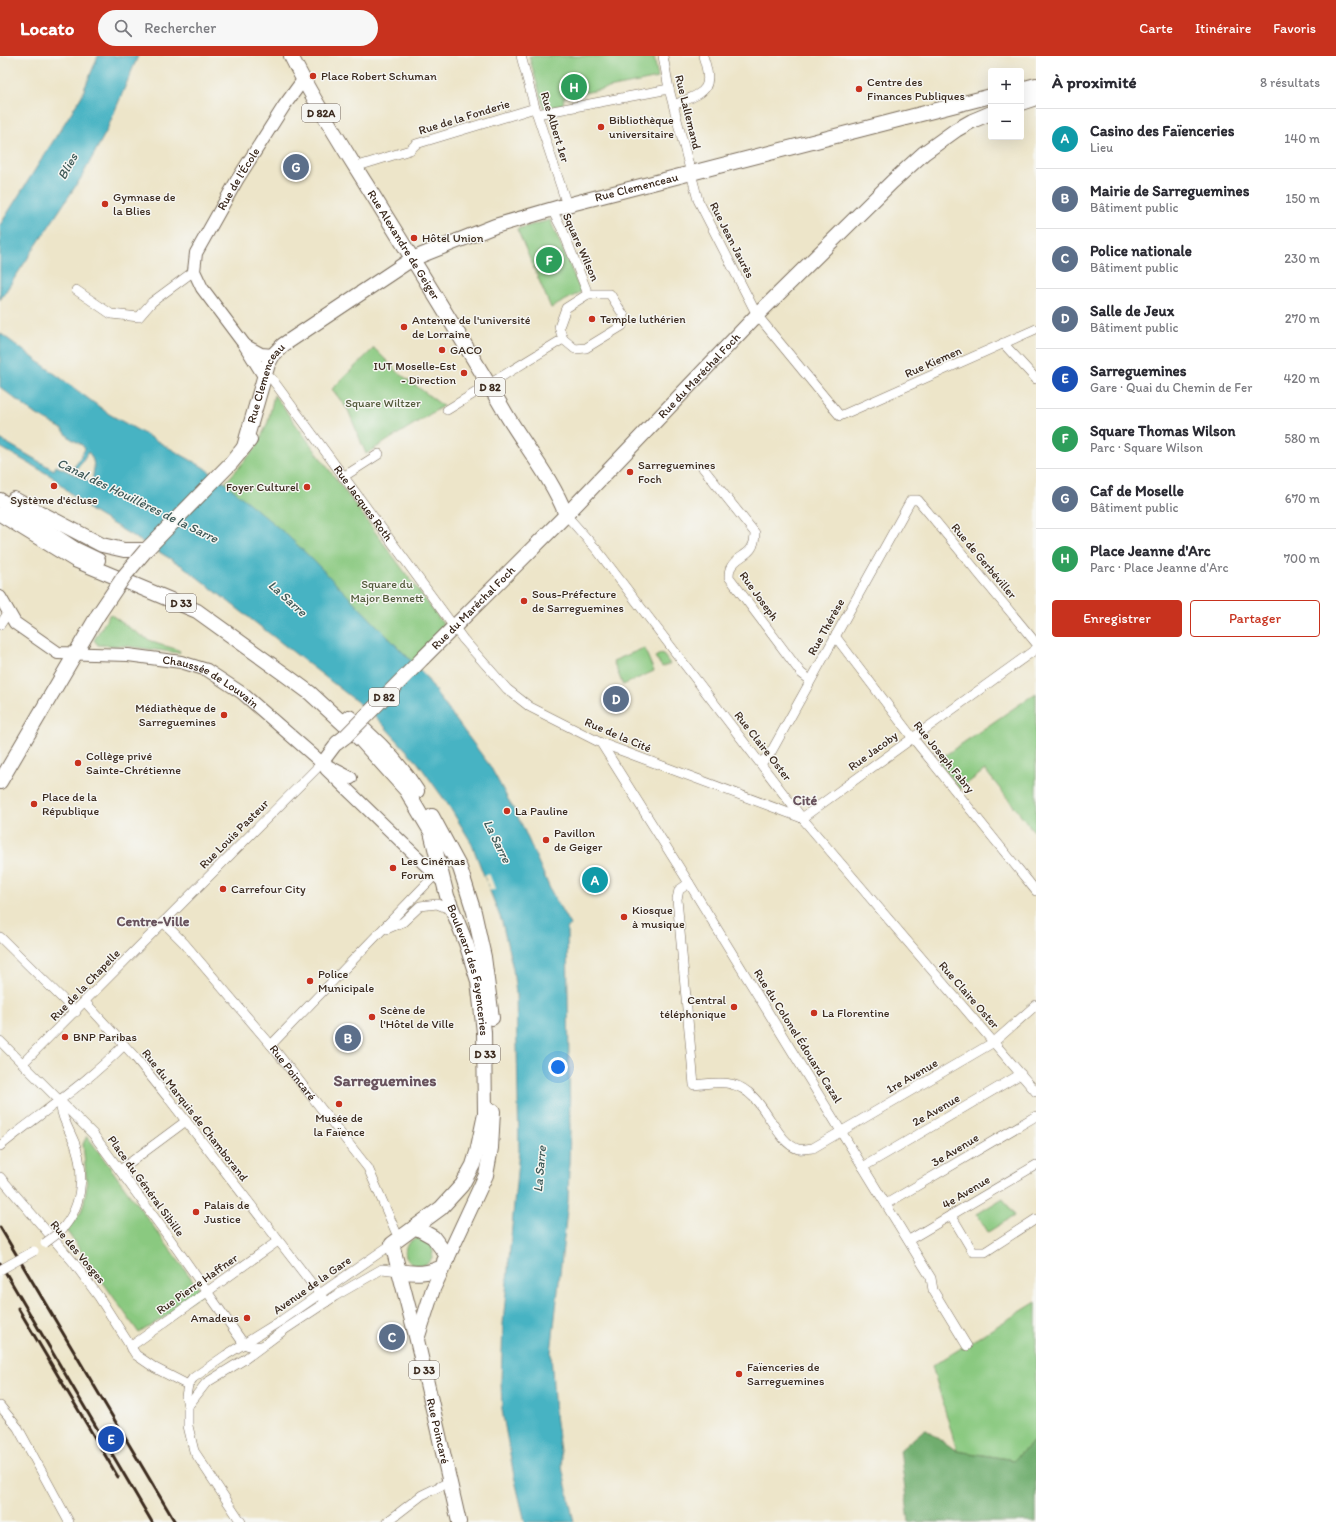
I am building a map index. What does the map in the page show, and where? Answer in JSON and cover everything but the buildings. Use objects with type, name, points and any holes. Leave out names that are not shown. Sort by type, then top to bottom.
[{"type":"main road","name":"Rue Alexandre de Geiger","points":[[291,56],[303,80],[355,167],[456,328],[561,502],[566,515]]},
{"type":"main road","points":[[1024,88],[1036,85]]},
{"type":"main road","name":"Rue Clemenceau","points":[[0,782],[75,653],[121,580],[146,550],[232,462],[244,447],[268,378],[273,355],[283,344],[412,260],[495,226],[567,205],[988,97]]},
{"type":"main road","points":[[1024,102],[1036,98]]},
{"type":"main road","points":[[973,100],[986,115]]},
{"type":"main road","name":"Rue du Maréchal Foch","points":[[341,739],[566,515],[757,315],[924,154],[956,130],[986,115]]},
{"type":"main road","name":"Rue Clemenceau","points":[[268,378],[281,357],[304,331]]},
{"type":"main road","points":[[0,492],[86,537],[116,549],[146,550]]},
{"type":"main road","name":"Boulevard des Fayenceries","points":[[0,500],[75,549],[101,562],[181,593],[224,619],[314,687],[370,734],[413,785],[430,812],[460,868],[470,901],[484,956],[491,998],[493,1041],[493,1126],[486,1174],[440,1264]]},
{"type":"main road","name":"D 33","points":[[0,514],[75,560],[197,611],[310,693],[361,740],[406,790],[431,832],[440,873]]},
{"type":"main road","name":"Boulevard des Fayenceries","points":[[415,1227],[450,1201],[468,1177],[477,1152],[484,1120],[485,1057],[483,1009],[471,956],[452,910],[440,873]]},
{"type":"main road","points":[[399,1270],[412,1273],[440,1264],[433,1237],[415,1227]]},
{"type":"main road","name":"D 33","points":[[399,1270],[395,1241],[415,1227]]},
{"type":"main road","name":"Rue Poincaré","points":[[417,1340],[440,1264]]},
{"type":"main road","name":"Rue Poincaré","points":[[399,1270],[417,1340],[459,1522]]},
{"type":"street","name":"Rue Albert 1er","points":[[521,56],[536,111],[567,205]]},
{"type":"street","name":"Rue Lallemand","points":[[663,56],[669,89],[691,174]]},
{"type":"street","points":[[674,105],[701,94],[708,86],[709,73],[703,56]]},
{"type":"street","name":"Rue de l'École","points":[[194,271],[196,253],[237,180],[303,80]]},
{"type":"street","name":"Rue de la Fonderie","points":[[355,167],[410,150],[416,144],[536,111],[669,89]]},
{"type":"street","name":"Rue Jean Jaurès","points":[[691,174],[698,200],[757,315]]},
{"type":"street","name":"Square Wilson","points":[[552,210],[563,231],[588,294]]},
{"type":"street","points":[[76,290],[111,314],[139,317],[152,302],[194,271]]},
{"type":"street","name":"Rue Jacques Roth","points":[[194,271],[202,288],[268,378],[455,626]]},
{"type":"street","points":[[588,294],[610,294],[624,316],[622,326],[586,348],[575,349],[563,339],[559,327],[566,308],[588,294]]},
{"type":"street","name":"Rue Kiemen","points":[[757,315],[840,416],[1036,329]]},
{"type":"street","points":[[447,410],[563,339]]},
{"type":"street","points":[[1003,343],[1036,379]]},
{"type":"street","points":[[244,344],[256,352],[273,355]]},
{"type":"street","points":[[343,476],[379,454]]},
{"type":"street","name":"Rue Joseph","points":[[703,468],[755,533],[755,543],[731,568],[729,577],[801,673],[810,680]]},
{"type":"street","name":"Rue Thérèse","points":[[761,763],[770,754],[911,500]]},
{"type":"street","name":"Rue de Gerbéviller","points":[[911,500],[918,500],[1036,643]]},
{"type":"street","name":"Rue Claire Oster","points":[[566,515],[597,550],[802,818],[1036,1092]]},
{"type":"street","name":"Chaussée de Louvain","points":[[0,597],[8,613],[20,628],[54,651],[63,654],[128,655],[180,662],[200,667],[242,693],[322,763]]},
{"type":"street","points":[[0,626],[8,613]]},
{"type":"street","name":"Rue de la Cité","points":[[455,626],[463,639],[507,689],[530,707],[601,743],[802,818]]},
{"type":"street","name":"Rue Joseph Fabry","points":[[836,636],[912,737],[1036,891]]},
{"type":"street","name":"Rue Jacoby","points":[[802,818],[912,737],[1036,649]]},
{"type":"street","points":[[341,739],[322,763],[351,778]]},
{"type":"street","name":"Rue du Colonel Édouard Cazal","points":[[601,743],[909,1240],[931,1278],[933,1290],[967,1346]]},
{"type":"street","name":"Boulevard des Fayenceries","points":[[322,763],[328,772],[440,873]]},
{"type":"street","name":"Rue Louis Pasteur","points":[[162,922],[322,763]]},
{"type":"street","points":[[392,927],[440,873]]},
{"type":"street","points":[[270,1045],[440,873]]},
{"type":"street","name":"1re Avenue","points":[[689,883],[678,890],[677,899],[694,1085],[730,1083],[741,1087],[761,1105],[784,1140],[798,1149],[813,1148],[994,1042],[1036,1005]]},
{"type":"street","points":[[380,933],[403,922],[420,906],[437,904],[452,910]]},
{"type":"street","name":"Rue de la Chapelle","points":[[24,1063],[76,1012],[162,922]]},
{"type":"street","name":"Rue Poincaré","points":[[162,922],[184,943],[270,1045],[368,1168],[395,1241]]},
{"type":"street","points":[[0,937],[76,1012]]},
{"type":"street","name":"Rue du Marquis de Chamborand","points":[[85,1002],[124,1045],[186,1121],[326,1302]]},
{"type":"street","name":"Place du Général Sibille","points":[[0,1041],[24,1063],[93,1134],[244,1344]]},
{"type":"street","points":[[0,1146],[43,1112],[60,1101],[124,1045]]},
{"type":"street","name":"2e Avenue","points":[[863,1167],[1021,1074]]},
{"type":"street","points":[[0,1270],[34,1251],[57,1234],[72,1218],[78,1199],[80,1178],[78,1153],[63,1118],[60,1101]]},
{"type":"street","name":"3e Avenue","points":[[886,1204],[1036,1116]]},
{"type":"street","points":[[120,1170],[186,1121]]},
{"type":"street","name":"4e Avenue","points":[[909,1240],[1036,1165]]},
{"type":"street","name":"Rue des Vosges","points":[[0,1177],[74,1263],[136,1355],[145,1362],[188,1385]]},
{"type":"street","points":[[951,1215],[973,1252],[985,1252],[1036,1220]]},
{"type":"street","name":"Rue Pierre Haffner","points":[[130,1347],[278,1241]]},
{"type":"street","name":"Avenue de la Gare","points":[[188,1385],[197,1376],[395,1241]]},
{"type":"street","name":"Avenue de la Gare","points":[[188,1406],[206,1383],[245,1359],[261,1346],[326,1302],[362,1279],[382,1269],[399,1270]]},
{"type":"street","points":[[244,1344],[252,1347],[261,1346]]},
{"type":"street","points":[[188,1385],[186,1396],[190,1437],[196,1453],[241,1522]]},
{"type":"street","points":[[0,1406],[18,1428],[69,1522]]},
{"type":"street","points":[[387,1522],[422,1495],[449,1482]]},
{"type":"green space","points":[[529,56],[654,56],[658,78],[564,97],[563,105],[544,108]]},
{"type":"green space","points":[[550,220],[581,292],[551,308],[517,229]]},
{"type":"green space","name":"Square Wiltzer","points":[[374,348],[399,373],[443,406],[366,454],[348,410],[332,389]]},
{"type":"green space","name":"Square du Major Bennett","points":[[274,395],[449,632],[417,666],[225,483],[256,448],[268,422]]},
{"type":"green space","points":[[110,614],[147,639],[176,649],[180,651],[179,653],[126,646],[98,645],[94,640]]},
{"type":"green space","points":[[644,648],[654,671],[623,685],[613,661]]},
{"type":"green space","points":[[662,653],[670,664],[662,667],[655,657]]},
{"type":"green space","points":[[1036,693],[1036,834],[985,770],[960,789],[938,760]]},
{"type":"green space","points":[[87,1136],[202,1293],[139,1333],[66,1230],[81,1212],[84,1202],[87,1185],[83,1144]]},
{"type":"green space","points":[[1003,1198],[1014,1216],[988,1232],[977,1214]]},
{"type":"green space","points":[[419,1238],[425,1239],[429,1242],[432,1246],[432,1258],[429,1262],[425,1265],[419,1266],[413,1265],[409,1262],[406,1258],[405,1252],[406,1246],[409,1242],[413,1239]]},
{"type":"green space","points":[[1036,1302],[1036,1439],[1014,1460],[957,1451],[932,1366]]},
{"type":"green space","points":[[925,1429],[957,1451],[1014,1460],[1036,1439],[1036,1522],[909,1522],[900,1450]]},
{"type":"water","name":"Blies","points":[[98,56],[138,56],[106,132],[81,178],[0,300],[0,225],[81,97]]},
{"type":"water","points":[[0,333],[109,414],[203,467],[225,483],[287,535],[424,674],[490,766],[522,825],[551,891],[570,925],[567,929],[570,1128],[568,1202],[551,1353],[555,1415],[563,1472],[574,1522],[525,1522],[514,1476],[502,1410],[501,1381],[503,1324],[519,1150],[516,994],[513,969],[502,922],[471,842],[449,806],[418,763],[374,715],[184,567],[91,511],[51,476],[0,447],[0,439],[54,470],[56,466],[92,481],[94,469],[91,455],[88,452],[76,471],[73,469],[85,449],[82,445],[70,438],[62,429],[32,412],[0,387]]},
{"type":"pier","points":[[489,873],[495,889],[490,891],[484,875]]},
{"type":"railway","points":[[0,1227],[175,1522]]},
{"type":"railway","points":[[0,1263],[152,1522]]},
{"type":"railway","points":[[18,1308],[118,1477]]},
{"type":"place","name":"Place Robert Schuman","points":[[313,76]]},
{"type":"place","name":"Place Jeanne d'Arc","points":[[574,87]]},
{"type":"place","name":"Centre des Finances Publiques","points":[[859,89]]},
{"type":"place","name":"Bibliothèque universitaire","points":[[601,127]]},
{"type":"place","name":"Caf de Moselle","points":[[296,167]]},
{"type":"place","name":"Gymnase de la Blies","points":[[105,204]]},
{"type":"place","name":"Hôtel Union","points":[[414,238]]},
{"type":"place","name":"Square Thomas Wilson","points":[[549,260]]},
{"type":"place","name":"Temple luthérien","points":[[592,319]]},
{"type":"place","name":"Antenne de l'université de Lorraine","points":[[404,327]]},
{"type":"place","name":"GACO","points":[[442,350]]},
{"type":"place","name":"IUT Moselle-Est - Direction","points":[[464,373]]},
{"type":"place","name":"Sarreguemines Foch","points":[[630,472]]},
{"type":"place","name":"Système d'écluse","points":[[54,486]]},
{"type":"place","name":"Foyer Culturel","points":[[307,487]]},
{"type":"place","name":"Sous-Préfecture de Sarreguemines","points":[[524,601]]},
{"type":"place","name":"Salle de Jeux","points":[[616,699]]},
{"type":"place","name":"Médiathèque de Sarreguemines","points":[[224,715]]},
{"type":"place","name":"Collège privé Sainte-Chrétienne","points":[[78,763]]},
{"type":"place","name":"Place de la République","points":[[34,804]]},
{"type":"place","name":"La Pauline","points":[[507,811]]},
{"type":"place","name":"Pavillon de Geiger","points":[[546,840]]},
{"type":"place","name":"Les Cinémas Forum","points":[[393,868]]},
{"type":"place","name":"Casino des Faïenceries","points":[[595,880]]},
{"type":"place","name":"Carrefour City","points":[[223,889]]},
{"type":"place","name":"Kiosque à musique","points":[[624,917]]},
{"type":"place","name":"Police Municipale","points":[[310,981]]},
{"type":"place","name":"Central téléphonique","points":[[734,1007]]},
{"type":"place","name":"La Florentine","points":[[814,1013]]},
{"type":"place","name":"Scène de l'Hôtel de Ville","points":[[372,1017]]},
{"type":"place","name":"BNP Paribas","points":[[65,1037]]},
{"type":"place","name":"Mairie de Sarreguemines","points":[[348,1038]]},
{"type":"place","name":"Musée de la Faïence","points":[[339,1104]]},
{"type":"place","name":"Palais de Justice","points":[[196,1212]]},
{"type":"place","name":"Amadeus","points":[[247,1318]]},
{"type":"place","name":"Police nationale","points":[[392,1337]]},
{"type":"place","name":"Faïenceries de Sarreguemines","points":[[739,1374]]},
{"type":"place","name":"Sarreguemines","points":[[111,1439]]},
{"type":"district","name":"Cité","points":[[805,800]]},
{"type":"district","name":"Centre-Ville","points":[[153,921]]},
{"type":"district","name":"Sarreguemines","points":[[385,1080]]},
{"type":"water label","name":"Canal des Houillères de la Sarre","points":[[138,500]]},
{"type":"water label","name":"La Sarre","points":[[288,598]]},
{"type":"water label","name":"La Sarre","points":[[498,841]]},
{"type":"water label","name":"La Sarre","points":[[539,1169]]}]
